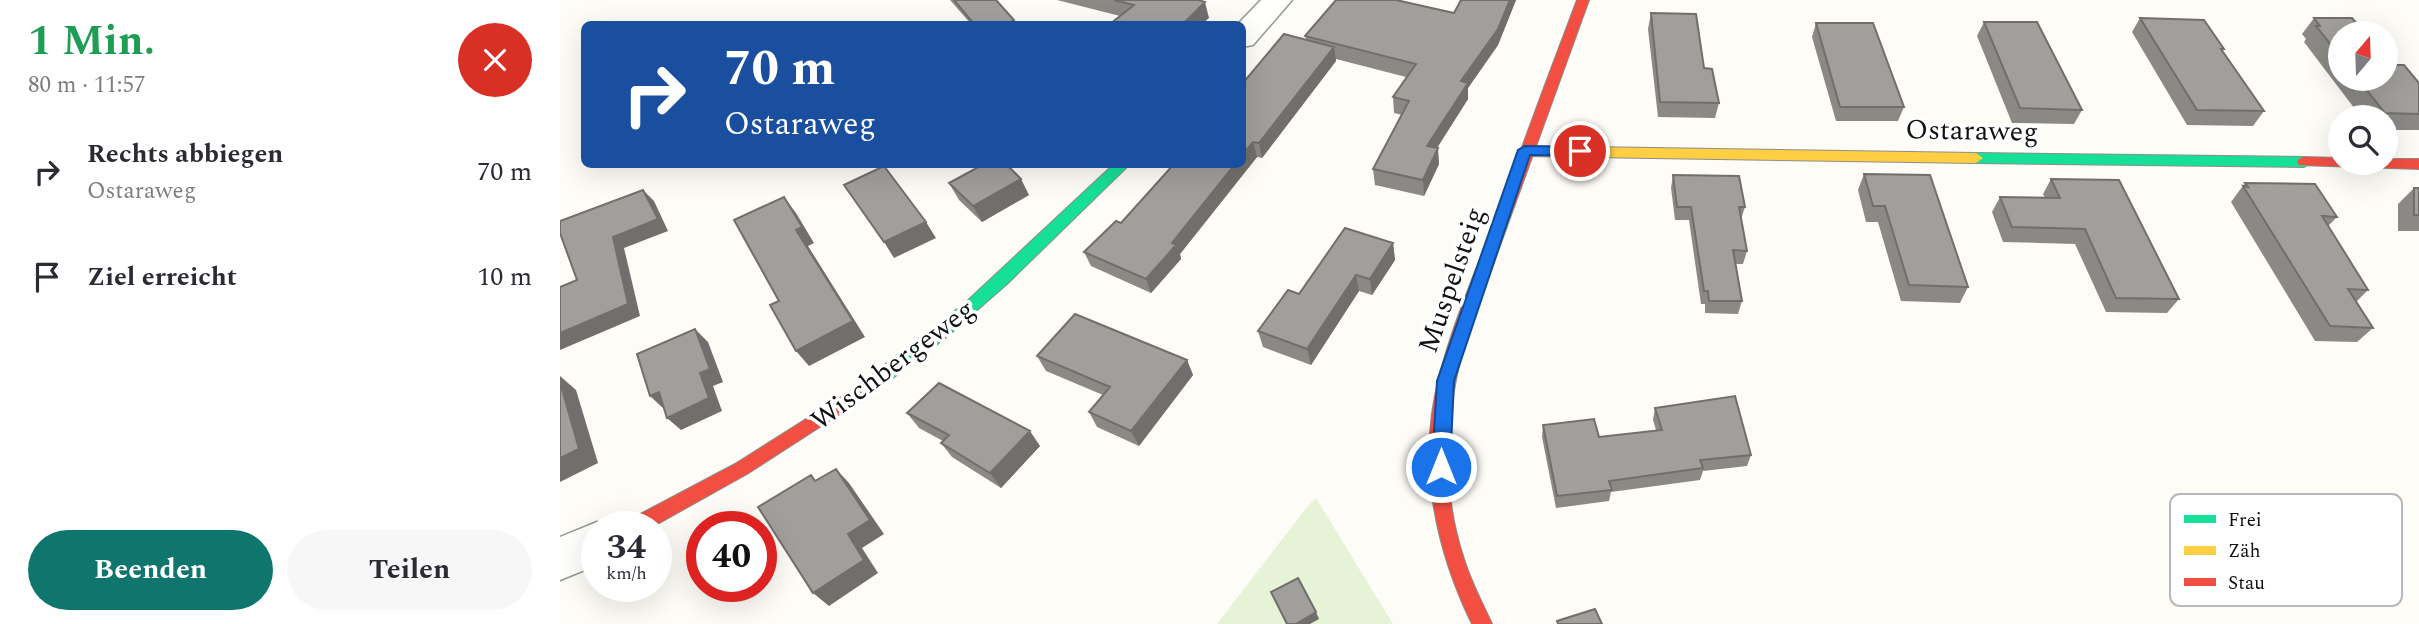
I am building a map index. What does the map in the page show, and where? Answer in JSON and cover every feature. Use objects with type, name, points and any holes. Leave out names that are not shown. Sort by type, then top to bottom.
[{"type":"street","points":[[1246,34],[1277,0]]},
{"type":"street","name":"Muspelsteig","points":[[1482,624],[1459,581],[1447,545],[1441,494],[1442,416],[1446,381],[1525,150],[1583,0]]},
{"type":"street","name":"Ostaraweg","points":[[1525,150],[2419,164]]},
{"type":"street","name":"Wischbergeweg","points":[[663,511],[793,439],[912,356],[1022,264],[1120,168]]},
{"type":"street","points":[[560,559],[581,550]]},
{"type":"green space","points":[[1316,498],[1393,624],[1217,624],[1307,507]]},
{"type":"building","points":[[954,0],[996,0],[1014,20],[1012,21],[972,21]]},
{"type":"building","points":[[1114,0],[1205,2],[1186,21],[1114,21],[1134,5]]},
{"type":"building","points":[[1336,0],[1396,0],[1454,13],[1461,0],[1510,0],[1498,29],[1461,81],[1468,83],[1427,146],[1438,148],[1423,180],[1373,169],[1409,101],[1393,97],[1416,64],[1305,36]]},
{"type":"building","points":[[1651,13],[1696,14],[1704,68],[1712,69],[1719,103],[1660,102]]},
{"type":"building","points":[[2140,18],[2204,20],[2264,111],[2197,110]]},
{"type":"building","points":[[2314,18],[2352,18],[2355,21],[2328,21],[2328,41],[2316,26],[2320,26]]},
{"type":"building","points":[[1984,22],[2037,22],[2082,110],[2020,108]]},
{"type":"building","points":[[1816,23],[1873,23],[1904,107],[1840,107]]},
{"type":"building","points":[[1284,34],[1334,47],[1259,143],[1253,142],[1246,150],[1246,79]]},
{"type":"building","points":[[2398,65],[2404,65],[2419,83],[2419,114],[2398,113],[2398,105],[2379,105],[2368,91],[2398,91]]},
{"type":"building","points":[[880,168],[886,168],[926,222],[884,242],[844,185]]},
{"type":"building","points":[[977,168],[1010,168],[1021,179],[973,206],[949,183]]},
{"type":"building","points":[[1170,168],[1232,168],[1172,243],[1176,245],[1146,279],[1084,252],[1116,221],[1121,223]]},
{"type":"building","points":[[1864,174],[1930,175],[1968,287],[1909,285],[1885,206],[1873,206]]},
{"type":"building","points":[[1673,175],[1739,176],[1745,207],[1739,207],[1747,251],[1733,250],[1742,301],[1709,301],[1708,291],[1704,291],[1691,207],[1677,207]]},
{"type":"building","points":[[2051,179],[2119,180],[2179,299],[2116,298],[2085,229],[2012,227],[2000,197],[2060,198]]},
{"type":"building","points":[[2245,183],[2315,184],[2337,217],[2322,216],[2368,290],[2348,289],[2373,328],[2330,326],[2243,186],[2248,187]]},
{"type":"building","points":[[2414,188],[2419,188],[2419,215],[2414,215]]},
{"type":"building","points":[[643,190],[658,219],[613,237],[628,304],[560,333],[560,287],[577,280],[560,233],[560,221]]},
{"type":"building","points":[[784,197],[802,227],[796,230],[853,321],[796,351],[770,305],[779,301],[734,220]]},
{"type":"building","points":[[1345,228],[1393,243],[1370,279],[1356,275],[1307,349],[1258,331],[1288,290],[1299,294]]},
{"type":"building","points":[[1075,314],[1187,360],[1131,431],[1089,412],[1110,387],[1037,356]]},
{"type":"building","points":[[695,329],[710,369],[700,373],[709,398],[667,418],[659,392],[650,396],[637,354]]},
{"type":"building","points":[[560,382],[579,449],[560,458]]},
{"type":"building","points":[[939,383],[1030,431],[990,473],[941,443],[949,435],[907,413]]},
{"type":"building","points":[[1735,396],[1751,455],[1700,460],[1703,468],[1609,481],[1612,490],[1557,496],[1543,425],[1594,419],[1599,437],[1662,430],[1655,408]]},
{"type":"building","points":[[836,469],[870,520],[848,534],[864,560],[813,593],[777,537],[777,511],[761,511],[758,507],[811,475],[815,481]]},
{"type":"building","points":[[1298,578],[1316,612],[1296,624],[1287,624],[1271,592]]},
{"type":"building","points":[[1595,609],[1602,624],[1558,624],[1557,621]]},
{"type":"traffic: fast","points":[[1976,158],[2304,162]]},
{"type":"traffic: fast","points":[[871,385],[971,308],[1119,168]]},
{"type":"traffic: slow","points":[[1525,151],[1976,158]]},
{"type":"traffic: jam","points":[[1482,624],[1466,592],[1445,523],[1438,451],[1440,415],[1456,345],[1583,0]]},
{"type":"traffic: jam","points":[[2304,162],[2419,164]]},
{"type":"traffic: jam","points":[[664,511],[741,469],[871,385]]},
{"type":"route","points":[[1441,467],[1440,440],[1446,381],[1525,150],[1580,151]]}]
